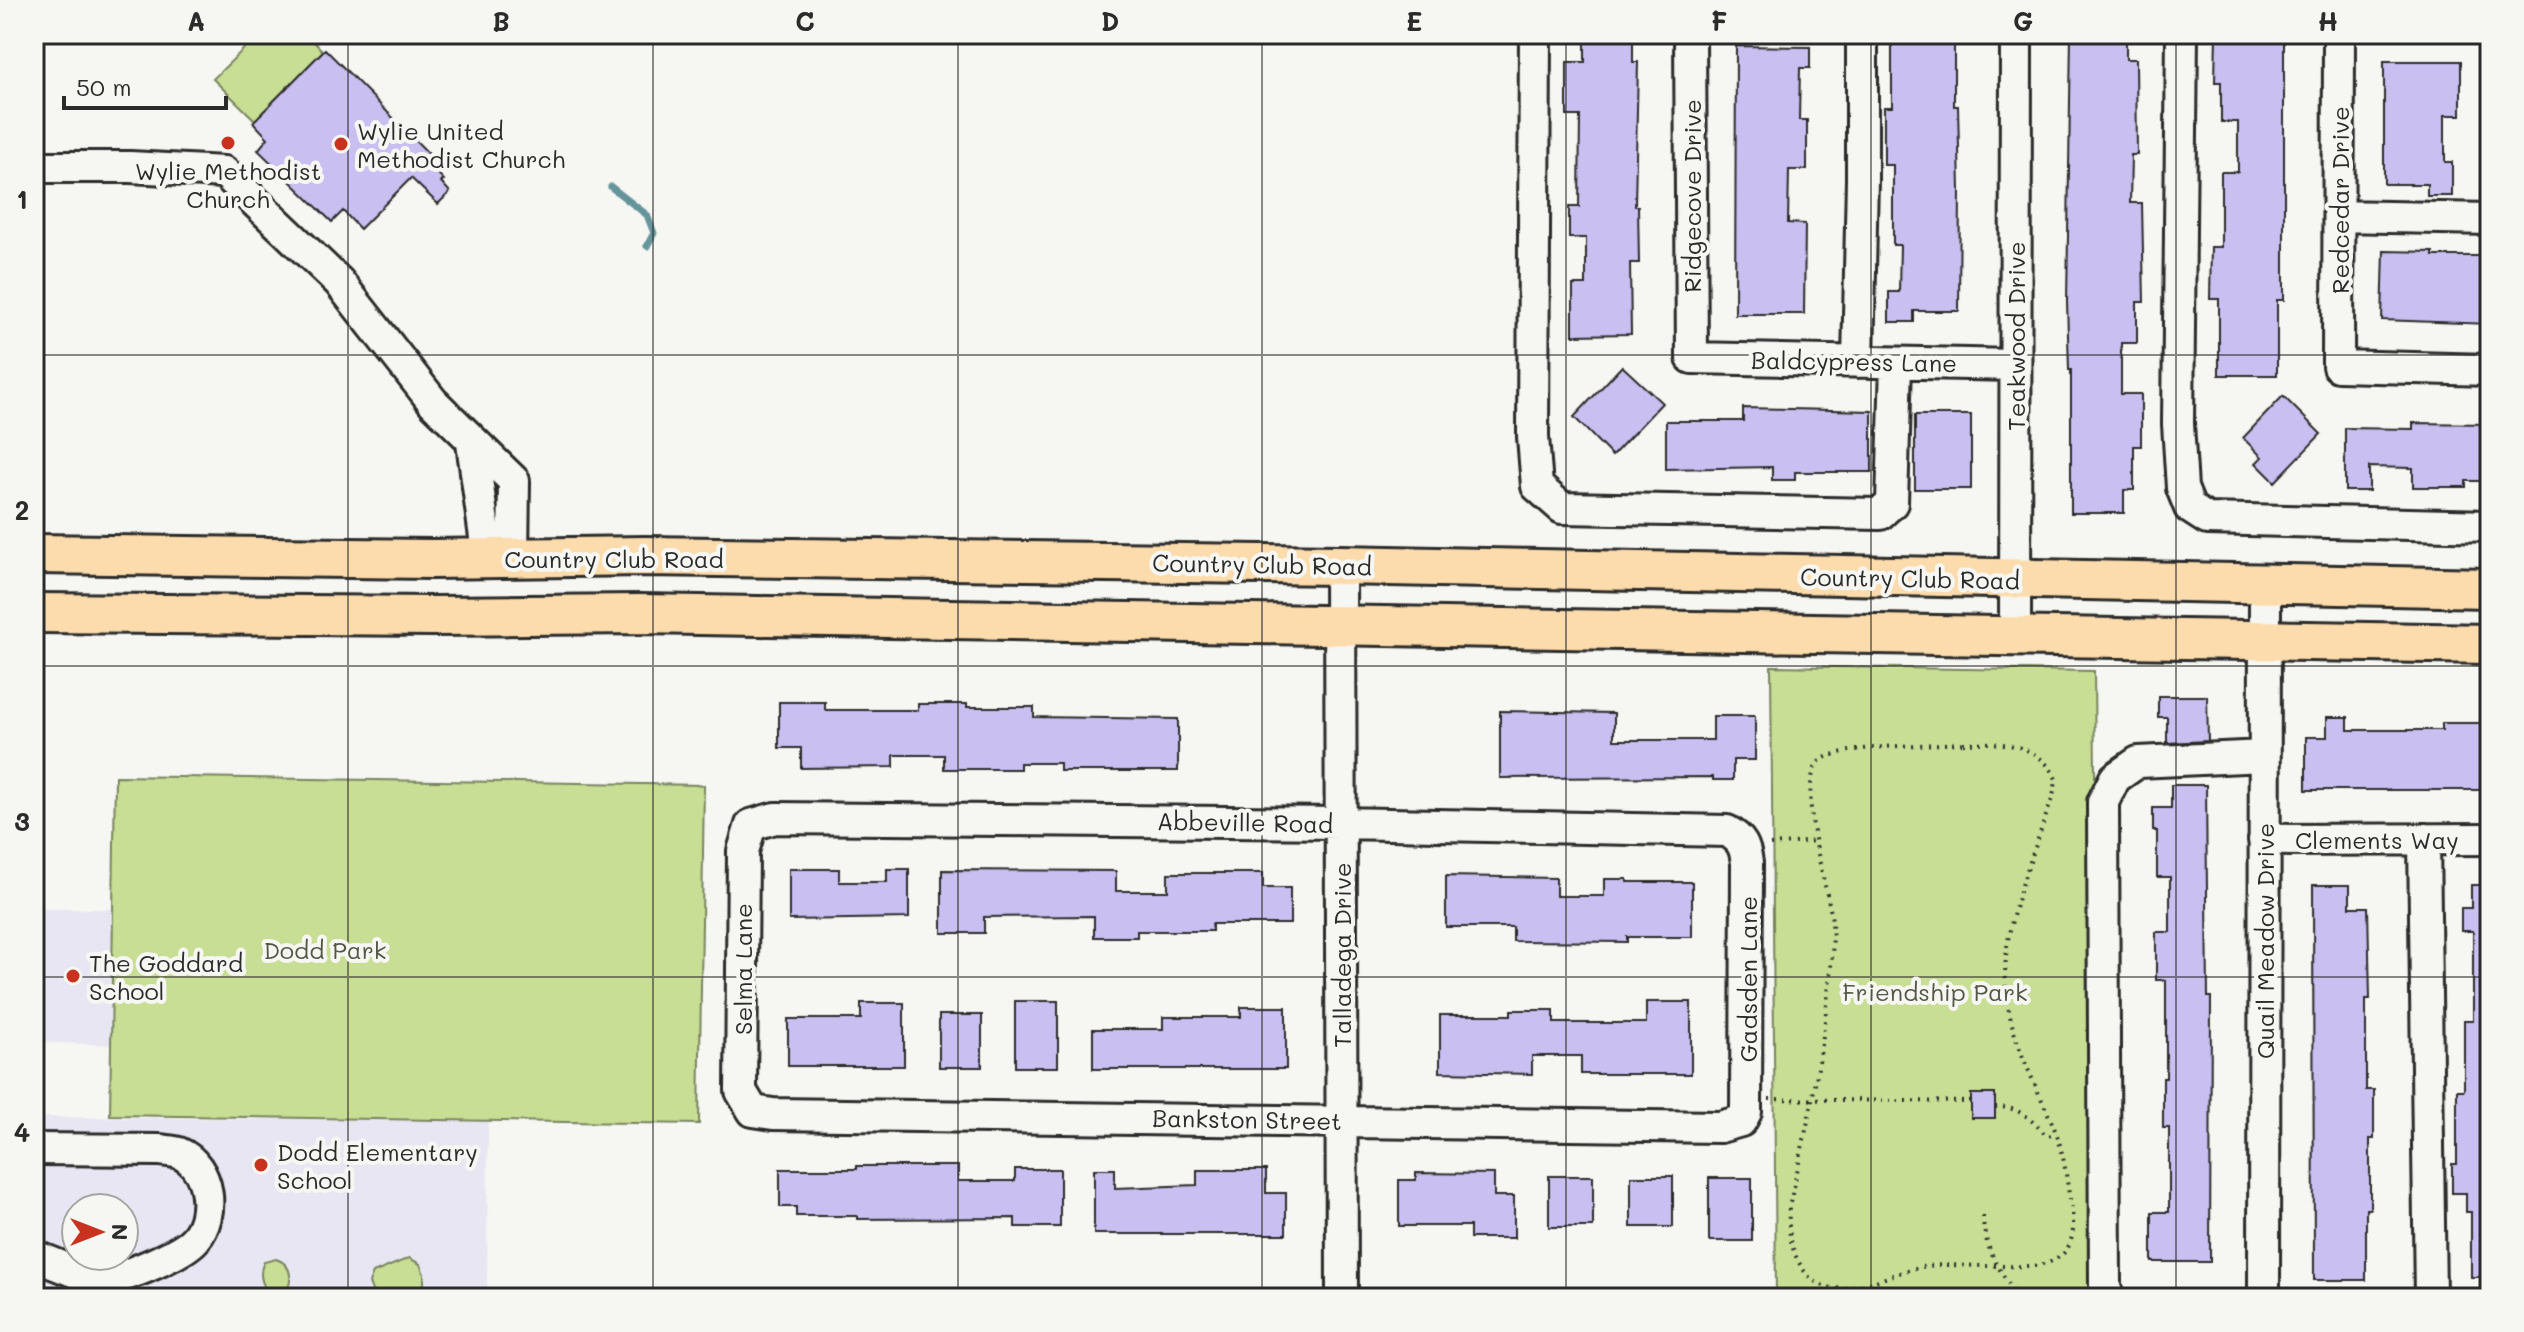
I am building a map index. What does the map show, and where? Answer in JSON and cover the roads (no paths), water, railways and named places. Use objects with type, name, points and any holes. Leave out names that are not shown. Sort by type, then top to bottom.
[{"type":"main road","name":"Country Club Road","points":[[34,554],[501,558],[645,556],[1340,565],[2490,588]]},
{"type":"main road","points":[[501,558],[503,615]]},
{"type":"main road","points":[[34,613],[641,614],[2490,644]]},
{"type":"street","points":[[1535,34],[1533,437],[1537,486],[1562,508],[1880,514],[1892,503],[1896,363]]},
{"type":"street","name":"Ridgecove Drive","points":[[1690,34],[1692,358]]},
{"type":"street","points":[[1858,362],[1862,34]]},
{"type":"street","name":"Teakwood Drive","points":[[2015,638],[2016,34]]},
{"type":"street","points":[[2182,34],[2178,424],[2182,488],[2190,508],[2207,519],[2490,526]]},
{"type":"street","name":"Redcedar Drive","points":[[2339,34],[2338,366],[2490,370]]},
{"type":"street","points":[[34,167],[130,167],[224,172],[339,282],[433,402],[514,481],[501,558]]},
{"type":"street","points":[[2339,216],[2490,219]]},
{"type":"street","name":"Baldcypress Lane","points":[[1692,358],[2015,365]]},
{"type":"street","name":"Talladega Drive","points":[[1340,565],[1342,1298]]},
{"type":"street","name":"Quail Meadow Drive","points":[[2264,1298],[2265,584]]},
{"type":"street","points":[[2108,1298],[2105,1269],[2103,802],[2115,778],[2138,762],[2264,756]]},
{"type":"street","name":"Abbeville Road","points":[[751,825],[775,818],[1341,823],[1711,829],[1727,831],[1751,841]]},
{"type":"street","name":"Selma Lane","points":[[751,825],[743,851],[741,1091],[753,1111]]},
{"type":"street","points":[[2424,839],[2430,1298]]},
{"type":"street","name":"Clements Way","points":[[2264,840],[2490,839]]},
{"type":"street","name":"Gadsden Lane","points":[[1741,1121],[1748,1096],[1745,849],[1751,841]]},
{"type":"street","name":"Bankston Street","points":[[753,1111],[773,1114],[1720,1127],[1741,1121]]},
{"type":"street","points":[[34,1149],[160,1150],[179,1153],[192,1162],[201,1175],[207,1192],[207,1210],[196,1238],[184,1248],[111,1279],[95,1278],[34,1256]]},
{"type":"waterway","points":[[611,187],[647,215],[654,233],[647,246]]},
{"type":"place","name":"Wylie Methodist Church","points":[[228,143]]},
{"type":"place","name":"Wylie United Methodist Church","points":[[341,144]]},
{"type":"place","name":"The Goddard School","points":[[73,976]]},
{"type":"place","name":"Dodd Elementary School","points":[[261,1165]]},
{"type":"park label","name":"Dodd Park","points":[[325,949]]},
{"type":"park label","name":"Friendship Park","points":[[1935,991]]}]
